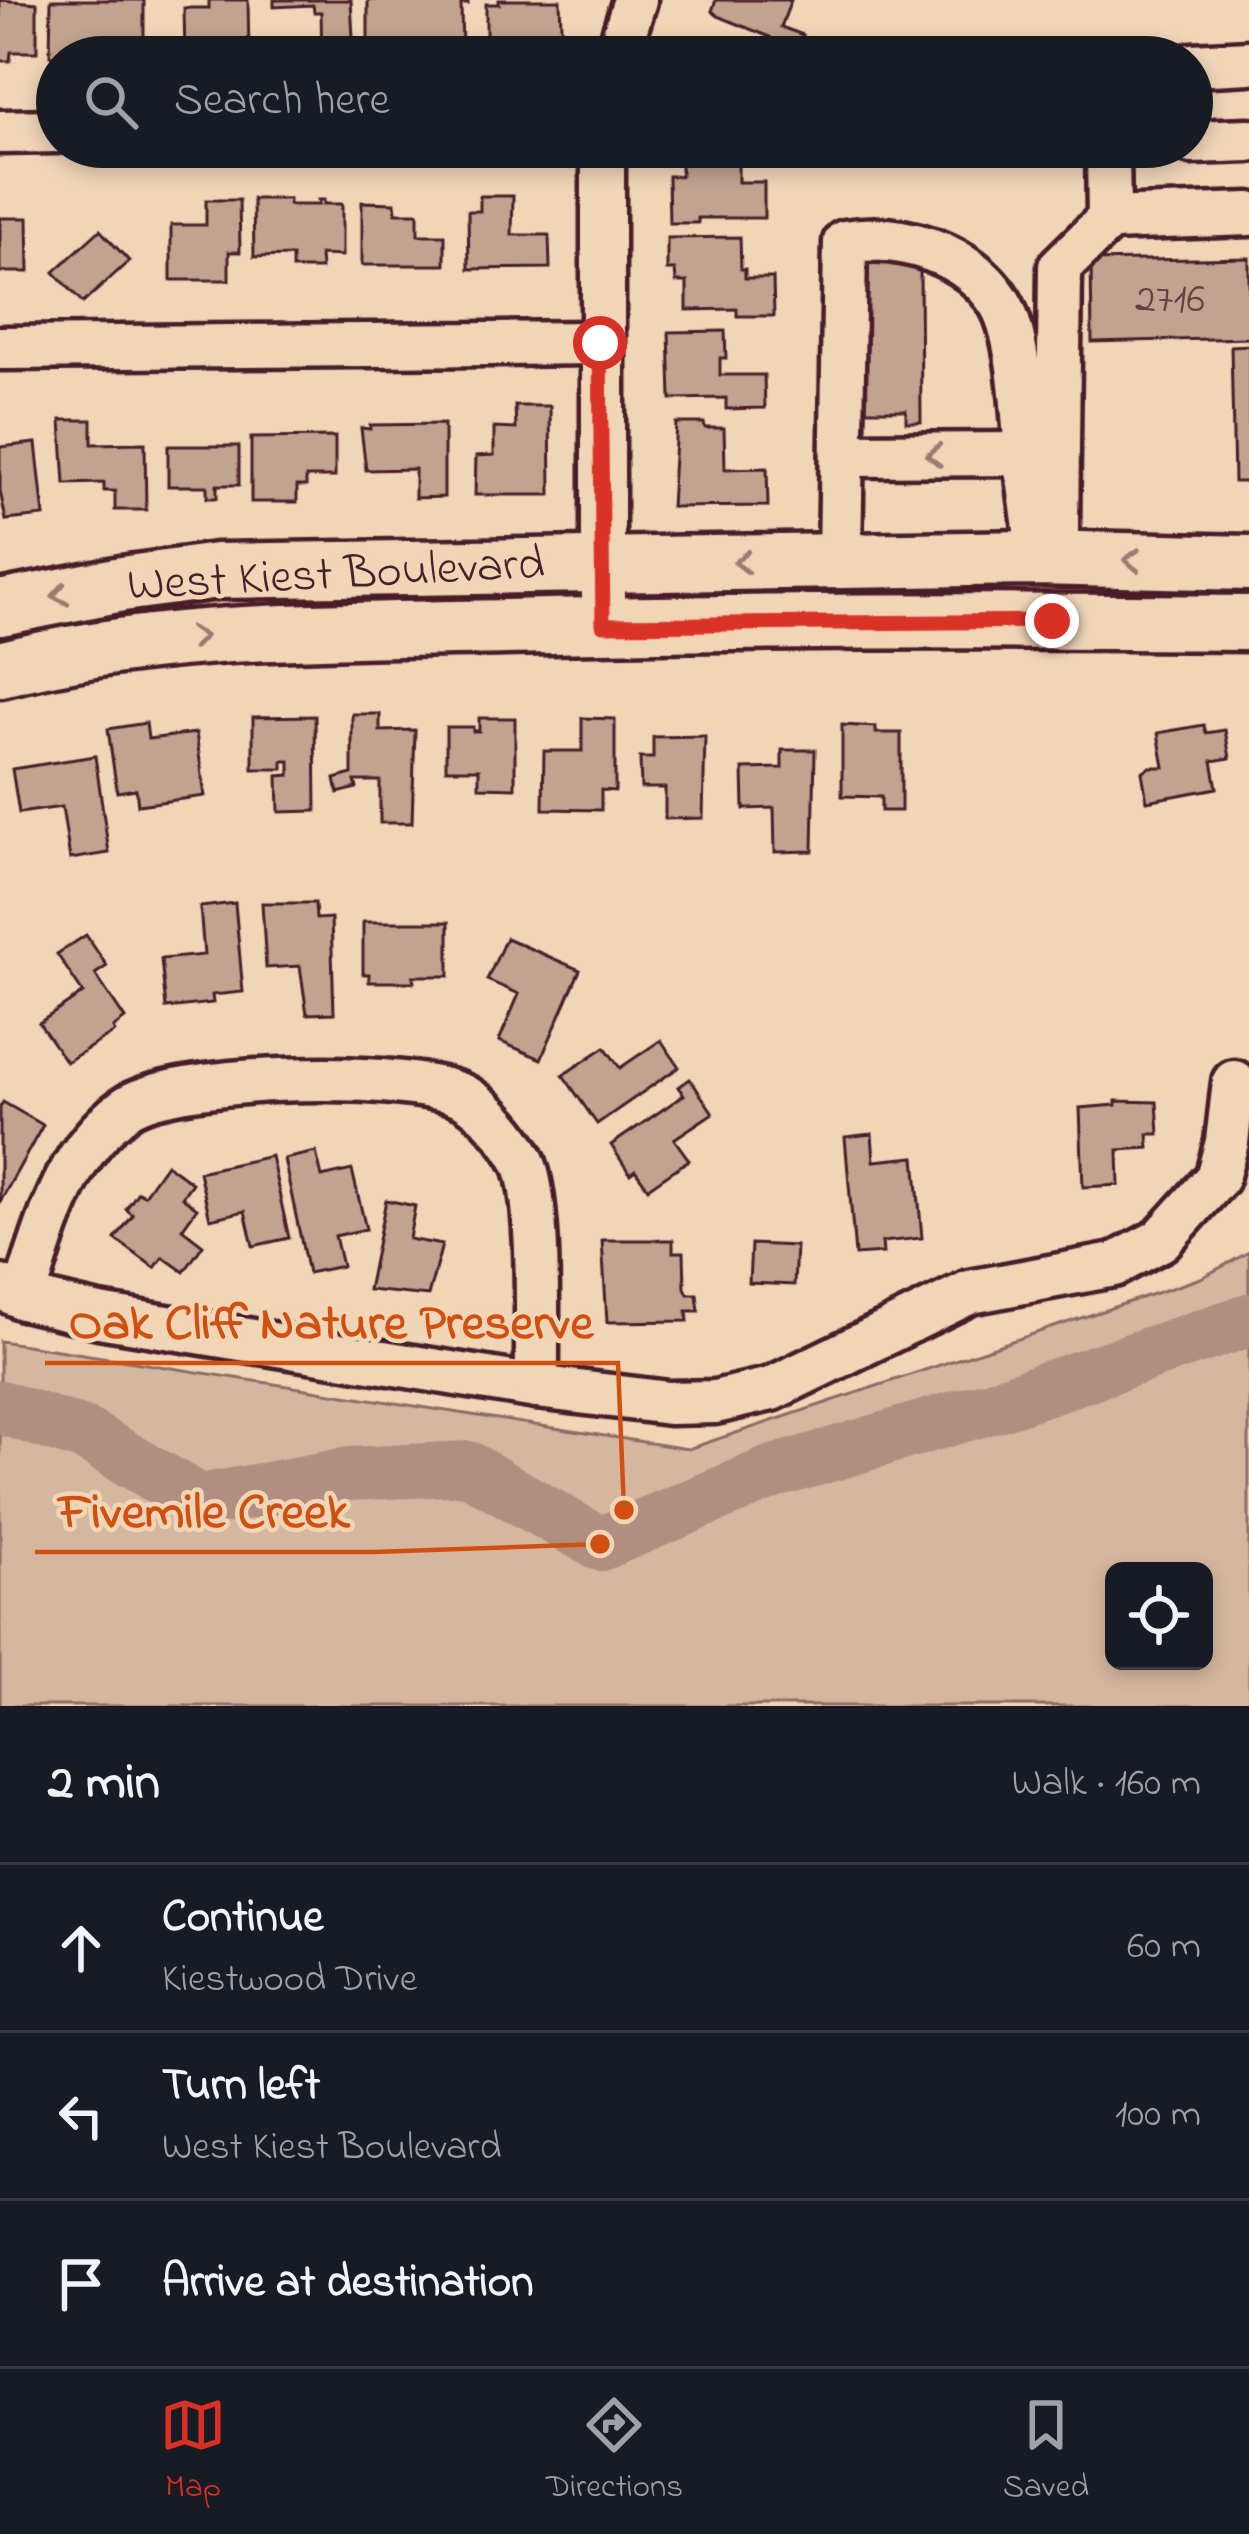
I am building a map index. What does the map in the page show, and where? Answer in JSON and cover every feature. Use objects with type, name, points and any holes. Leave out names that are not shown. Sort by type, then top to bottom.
[{"type":"main road","name":"West Kiest Boulevard","points":[[0,608],[217,572],[1047,558],[1249,563]]},
{"type":"main road","points":[[1047,558],[1052,621]]},
{"type":"main road","name":"West Kiest Boulevard","points":[[0,669],[60,654],[227,633],[603,625],[1249,623]]},
{"type":"street","points":[[624,36],[635,0]]},
{"type":"street","points":[[1213,64],[1249,62]]},
{"type":"street","points":[[0,132],[36,131]]},
{"type":"street","points":[[1213,141],[1249,140]]},
{"type":"street","points":[[603,168],[603,625]]},
{"type":"street","points":[[1108,168],[1109,219]]},
{"type":"street","points":[[1047,558],[1060,267],[1109,219],[1249,214]]},
{"type":"street","points":[[841,561],[845,242],[862,239],[928,247],[972,272],[1001,304],[1016,358],[1026,454],[1047,558]]},
{"type":"street","points":[[0,348],[600,343]]},
{"type":"street","points":[[842,455],[1026,454]]},
{"type":"street","points":[[537,1387],[533,1206],[524,1162],[500,1126],[466,1097],[414,1082],[218,1082],[172,1090],[129,1106],[92,1139],[63,1180],[12,1293],[99,1316],[537,1387],[669,1403],[715,1402],[771,1389],[970,1292],[1114,1264],[1161,1240],[1217,1178],[1234,1082]]},
{"type":"shaded area","points":[[1249,1252],[1249,1706],[0,1706],[0,1341],[688,1449],[1201,1278]]},
{"type":"building","points":[[0,0],[37,3],[36,52],[11,52],[10,61],[0,61]]},
{"type":"building","points":[[51,0],[144,0],[144,36],[50,36]]},
{"type":"building","points":[[209,0],[248,0],[249,36],[185,36],[184,8],[209,8]]},
{"type":"building","points":[[274,0],[351,0],[353,36],[322,36],[321,12],[314,12],[313,5],[274,7]]},
{"type":"building","points":[[368,0],[468,0],[461,4],[462,36],[368,36]]},
{"type":"building","points":[[499,0],[560,0],[561,36],[486,36],[486,4],[499,4]]},
{"type":"building","points":[[716,0],[791,0],[781,27],[803,35],[768,36],[712,11]]},
{"type":"building","points":[[681,168],[738,168],[738,182],[764,182],[764,218],[669,223],[668,176],[681,176]]},
{"type":"building","points":[[480,196],[513,196],[512,235],[549,235],[550,268],[469,269],[468,211],[480,211]]},
{"type":"building","points":[[253,199],[289,199],[289,205],[319,205],[318,200],[342,204],[342,256],[320,255],[321,269],[292,269],[292,256],[254,257]]},
{"type":"building","points":[[206,200],[239,200],[240,252],[229,252],[229,280],[171,280],[171,225],[206,225]]},
{"type":"building","points":[[362,202],[395,203],[396,213],[418,213],[418,235],[445,235],[445,265],[362,265]]},
{"type":"building","points":[[0,218],[28,218],[29,272],[0,272]]},
{"type":"building","points":[[100,230],[129,261],[83,303],[54,272]]},
{"type":"building","points":[[740,237],[745,278],[773,278],[774,316],[737,316],[737,309],[687,310],[687,282],[676,282],[675,270],[667,270],[667,238]]},
{"type":"building","points":[[1249,258],[1249,338],[1092,342],[1091,261]]},
{"type":"building","points":[[920,261],[921,422],[906,422],[906,410],[862,410],[861,262]]},
{"type":"building","points":[[725,331],[726,358],[720,358],[720,375],[764,375],[765,408],[726,409],[726,398],[671,399],[669,332]]},
{"type":"building","points":[[1249,345],[1249,482],[1234,482],[1231,346]]},
{"type":"building","points":[[515,406],[550,406],[551,495],[475,495],[476,456],[494,455],[494,428],[516,429]]},
{"type":"building","points":[[61,420],[92,420],[92,444],[145,443],[146,510],[115,510],[115,491],[104,491],[104,483],[65,484]]},
{"type":"building","points":[[676,423],[724,428],[725,469],[767,468],[768,506],[671,507]]},
{"type":"building","points":[[444,424],[444,497],[415,498],[415,469],[366,470],[361,428]]},
{"type":"building","points":[[335,437],[335,477],[306,477],[306,486],[297,486],[297,502],[251,502],[251,438]]},
{"type":"building","points":[[36,443],[44,516],[6,520],[0,491],[0,447]]},
{"type":"building","points":[[168,446],[239,446],[239,485],[217,485],[217,498],[207,498],[207,486],[168,486]]},
{"type":"building","points":[[352,714],[380,714],[380,731],[415,730],[412,823],[380,823],[380,781],[355,781],[357,788],[338,793],[335,779],[352,774]]},
{"type":"building","points":[[315,716],[316,811],[279,812],[278,776],[290,775],[290,761],[283,761],[283,769],[253,769],[253,717]]},
{"type":"building","points":[[479,718],[515,718],[515,788],[479,787],[479,769],[446,769],[446,727],[479,731]]},
{"type":"building","points":[[582,718],[615,719],[615,791],[601,790],[601,810],[543,809],[544,751],[582,751]]},
{"type":"building","points":[[146,723],[148,739],[196,733],[205,796],[138,805],[136,789],[117,792],[108,729]]},
{"type":"building","points":[[842,725],[901,733],[901,811],[881,811],[881,797],[842,796]]},
{"type":"building","points":[[1204,725],[1206,733],[1225,730],[1230,758],[1212,761],[1217,788],[1147,801],[1142,772],[1164,767],[1158,733]]},
{"type":"building","points":[[705,736],[703,818],[665,819],[665,788],[641,788],[640,758],[653,758],[653,737]]},
{"type":"building","points":[[782,750],[815,750],[813,851],[775,852],[774,808],[744,809],[743,769],[782,768]]},
{"type":"building","points":[[95,756],[109,853],[70,859],[62,807],[19,813],[12,769]]},
{"type":"building","points":[[235,903],[243,992],[212,995],[213,1003],[166,1008],[161,959],[204,955],[200,907]]},
{"type":"building","points":[[262,903],[315,903],[316,919],[331,918],[334,1013],[307,1014],[300,966],[266,968]]},
{"type":"building","points":[[363,922],[449,922],[449,976],[369,982],[369,974],[363,974]]},
{"type":"building","points":[[86,935],[107,966],[95,974],[125,1019],[113,1028],[115,1032],[66,1062],[39,1023],[83,993],[57,954]]},
{"type":"building","points":[[506,938],[580,970],[541,1059],[499,1041],[519,994],[487,980]]},
{"type":"building","points":[[661,1040],[679,1067],[597,1124],[563,1075],[605,1047],[620,1068]]},
{"type":"building","points":[[690,1079],[713,1113],[674,1139],[689,1160],[648,1188],[635,1170],[630,1174],[611,1145],[684,1095],[678,1087]]},
{"type":"building","points":[[1116,1101],[1157,1102],[1159,1134],[1148,1134],[1149,1148],[1118,1150],[1119,1185],[1083,1187],[1080,1108],[1116,1105]]},
{"type":"building","points":[[3,1102],[43,1125],[0,1202],[0,1107]]},
{"type":"building","points":[[872,1134],[874,1161],[915,1157],[922,1238],[882,1242],[883,1253],[855,1255],[845,1137]]},
{"type":"building","points":[[316,1152],[322,1177],[352,1170],[366,1229],[335,1236],[342,1266],[308,1273],[284,1159]]},
{"type":"building","points":[[271,1156],[289,1238],[253,1246],[245,1211],[210,1219],[199,1172]]},
{"type":"building","points":[[166,1164],[192,1183],[182,1197],[197,1208],[182,1229],[203,1245],[184,1272],[163,1257],[155,1268],[115,1239],[133,1215],[126,1209],[138,1192],[144,1195]]},
{"type":"building","points":[[386,1200],[415,1206],[409,1239],[442,1245],[428,1296],[368,1290]]},
{"type":"building","points":[[602,1240],[673,1240],[673,1252],[684,1252],[685,1288],[688,1294],[697,1294],[699,1311],[687,1311],[688,1321],[607,1322]]},
{"type":"building","points":[[751,1244],[796,1246],[794,1285],[749,1283]]},
{"type":"waterway","points":[[0,1407],[86,1435],[200,1501],[349,1474],[468,1468],[600,1544],[773,1472],[991,1407],[1249,1320]]},
{"type":"place","name":"Oak Cliff Nature Preserve","points":[[624,1510]]},
{"type":"place","name":"Fivemile Creek","points":[[600,1544]]},
{"type":"route","points":[[600,343],[603,625],[1052,621]]}]
